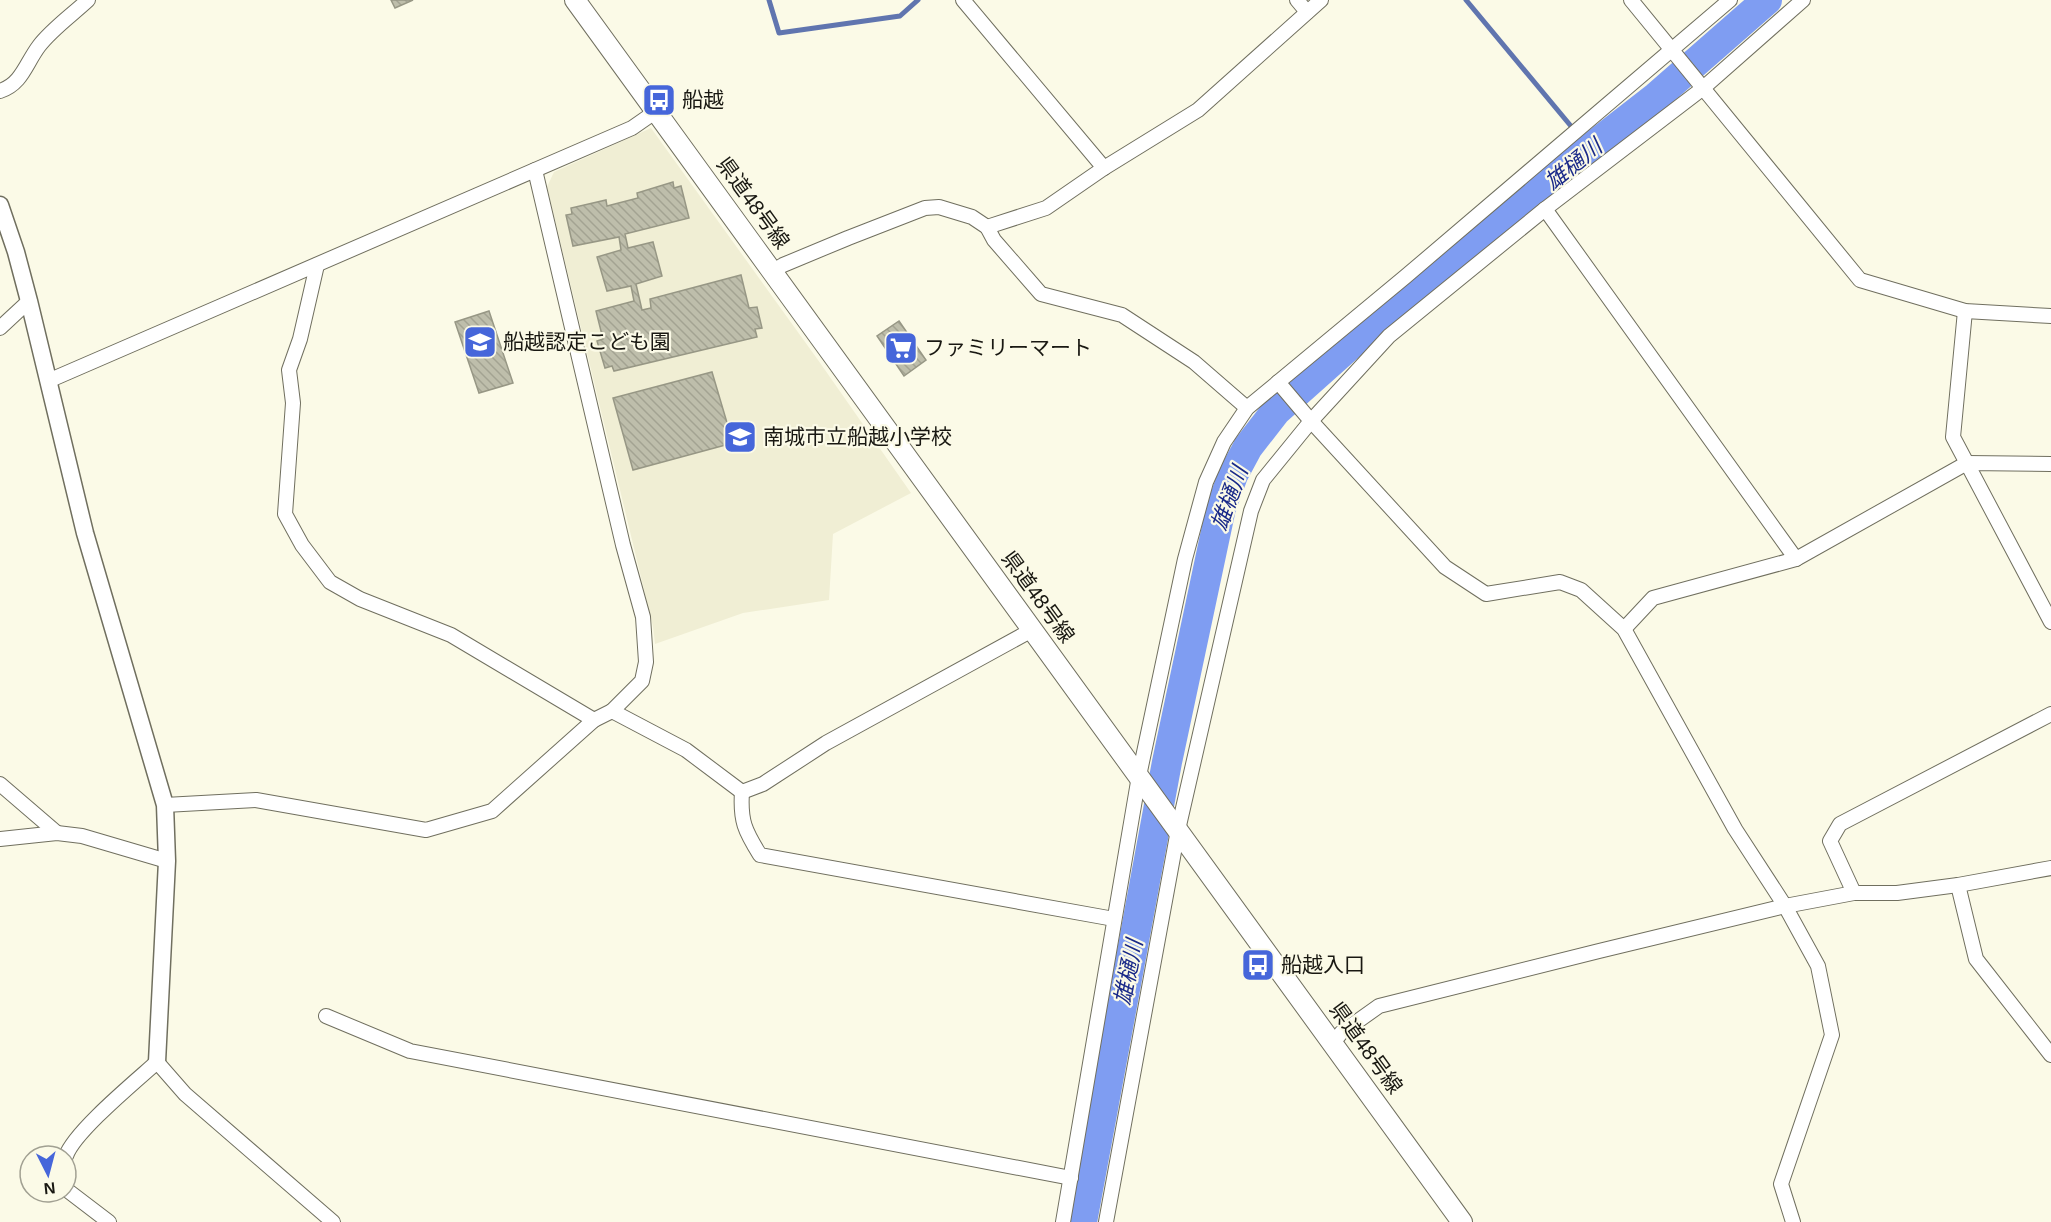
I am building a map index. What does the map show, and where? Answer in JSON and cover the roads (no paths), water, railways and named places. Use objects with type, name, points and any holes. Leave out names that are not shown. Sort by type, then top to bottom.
[{"type":"main road","name":"県道48号線","points":[[575,0],[1462,1222]]},
{"type":"street","points":[[0,91],[10,88],[20,77],[40,45],[88,0]]},
{"type":"street","points":[[963,0],[1104,168]]},
{"type":"street","points":[[1297,0],[1307,12]]},
{"type":"street","points":[[987,227],[1046,208],[1104,168],[1198,110],[1321,0]]},
{"type":"street","points":[[1631,0],[1860,280],[1965,310],[2051,316]]},
{"type":"street","points":[[1063,1222],[1114,919],[1143,782],[1185,559],[1206,482],[1224,442],[1246,408],[1405,277],[1730,0]]},
{"type":"street","points":[[1106,1222],[1174,825],[1251,511],[1263,480],[1311,421],[1389,336],[1545,209],[1702,89],[1803,0]]},
{"type":"street","points":[[48,381],[632,128],[655,112]]},
{"type":"street","points":[[165,805],[256,800],[426,830],[492,811],[594,720],[612,711],[642,681],[646,662],[644,617],[623,545],[534,170]]},
{"type":"street","points":[[0,205],[29,301],[85,533],[165,805],[167,861],[158,1062],[185,1094],[333,1222]]},
{"type":"street","points":[[773,271],[925,208],[939,207],[972,217],[987,227],[994,240],[1041,294],[1122,315],[1194,362],[1246,408]]},
{"type":"street","points":[[1545,209],[1797,559]]},
{"type":"street","points":[[317,265],[303,329],[289,370],[293,403],[285,514],[302,545],[330,582],[360,599],[452,635],[594,720]]},
{"type":"street","points":[[0,328],[29,301]]},
{"type":"street","points":[[1965,310],[1953,437],[2051,622]]},
{"type":"street","points":[[1278,382],[1445,567],[1486,594],[1560,582],[1581,590],[1624,629],[1735,829],[1785,906],[1818,966],[1832,1035],[1781,1184],[1793,1222]]},
{"type":"street","points":[[1624,629],[1653,598],[1797,559],[1967,463],[2051,464]]},
{"type":"street","points":[[742,792],[763,784],[826,743],[1032,630]]},
{"type":"street","points":[[612,711],[686,750],[742,792]]},
{"type":"street","points":[[1854,893],[1830,841],[1840,824],[2051,714]]},
{"type":"street","points":[[0,784],[57,833]]},
{"type":"street","points":[[742,792],[741,808],[745,831],[760,855],[1114,919]]},
{"type":"street","points":[[0,839],[57,833],[82,836],[167,861]]},
{"type":"street","points":[[1333,1043],[1341,1034],[1378,1006],[1785,906],[1854,893],[1897,893],[1958,885],[2051,868]]},
{"type":"street","points":[[1958,885],[1976,959],[2051,1055]]},
{"type":"street","points":[[326,1016],[410,1051],[1071,1178]]},
{"type":"street","points":[[73,1144],[158,1062]]},
{"type":"street","points":[[78,1198],[109,1222]]},
{"type":"waterway","points":[[769,0],[779,33],[900,16],[918,0]]},
{"type":"waterway","points":[[1466,0],[1590,149]]},
{"type":"waterway","name":"雄樋川","points":[[1082,1222],[1167,762],[1221,508],[1233,475],[1248,447],[1276,411],[1368,329],[1516,206],[1656,97],[1767,0]]},
{"type":"place","name":"船越","points":[[659,100]]},
{"type":"place","name":"船越認定こども園","points":[[480,342]]},
{"type":"place","name":"ファミリーマート","points":[[901,348]]},
{"type":"place","name":"南城市立船越小学校","points":[[740,437]]},
{"type":"place","name":"船越入口","points":[[1258,965]]}]
